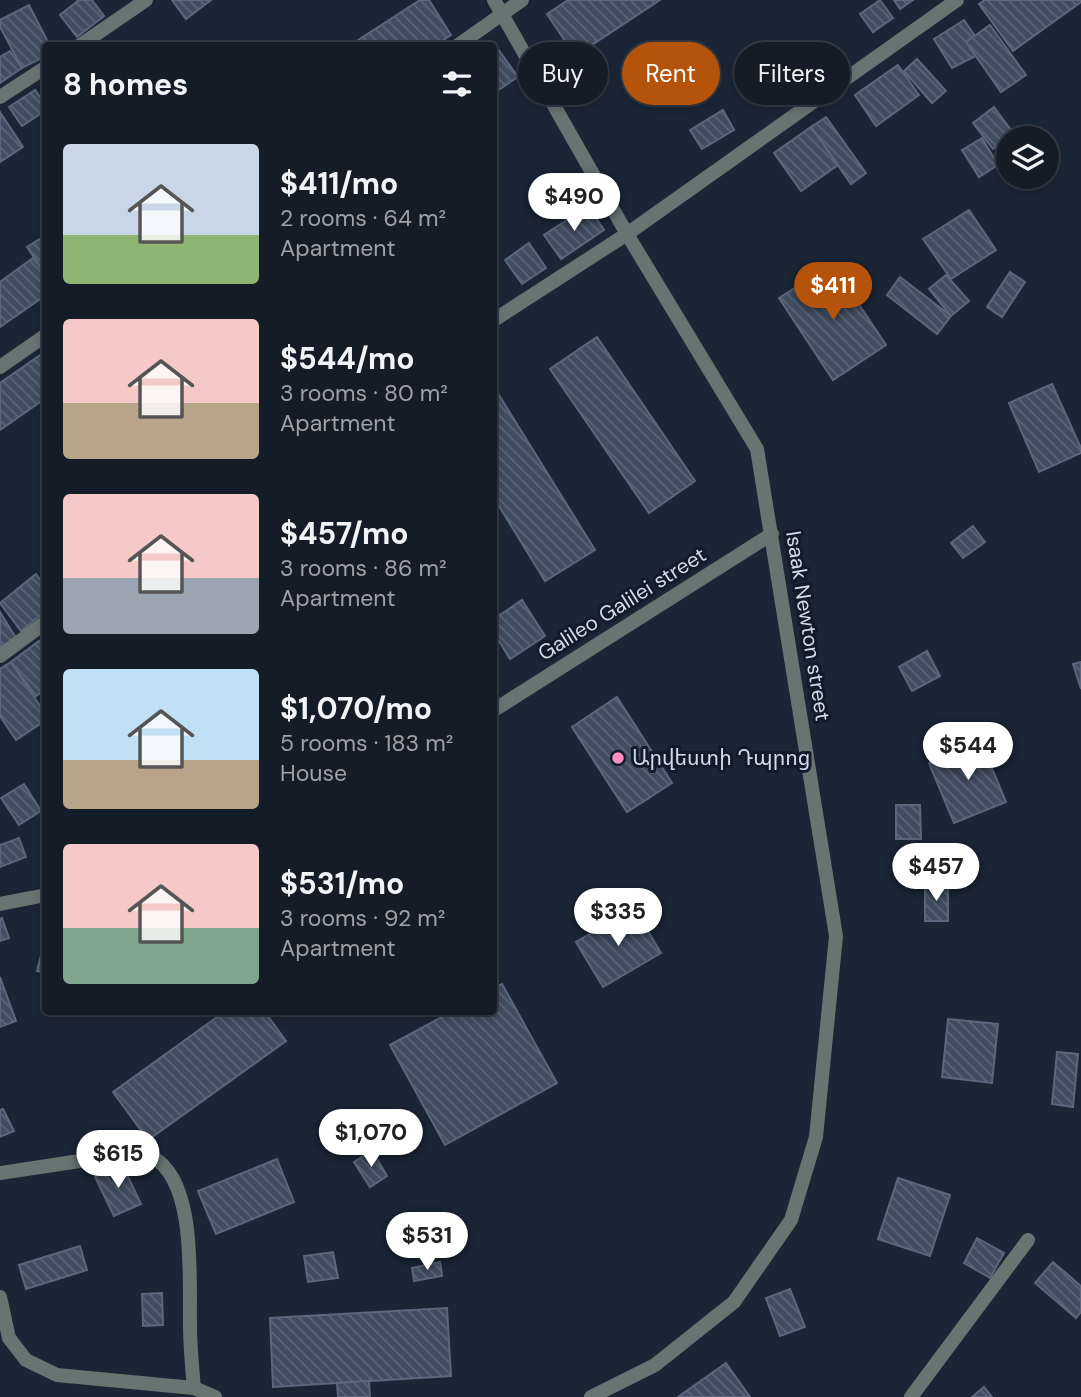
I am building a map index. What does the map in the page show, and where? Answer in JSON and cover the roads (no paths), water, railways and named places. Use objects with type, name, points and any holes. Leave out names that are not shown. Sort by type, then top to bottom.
[{"type":"street","points":[[85,42],[146,0]]},
{"type":"street","name":"Isaak Newton street","points":[[494,0],[500,15],[627,234],[757,449],[836,936],[816,1138],[790,1220],[734,1302],[655,1365],[591,1397]]},
{"type":"street","points":[[463,42],[522,0]]},
{"type":"street","points":[[497,318],[627,234],[957,0]]},
{"type":"street","points":[[0,97],[42,70]]},
{"type":"street","points":[[0,367],[42,338]]},
{"type":"street","name":"Galileo Galilei street","points":[[497,708],[772,534]]},
{"type":"street","points":[[0,656],[42,625]]},
{"type":"street","points":[[0,904],[42,896]]},
{"type":"street","points":[[0,1172],[126,1154],[155,1158],[172,1178],[181,1200],[188,1231],[194,1388]]},
{"type":"street","points":[[911,1397],[1028,1240]]},
{"type":"street","points":[[0,1297],[9,1338],[26,1360],[57,1375],[194,1388],[215,1397]]},
{"type":"place","name":"Արվեստի Դպրոց","points":[[618,758]]}]
